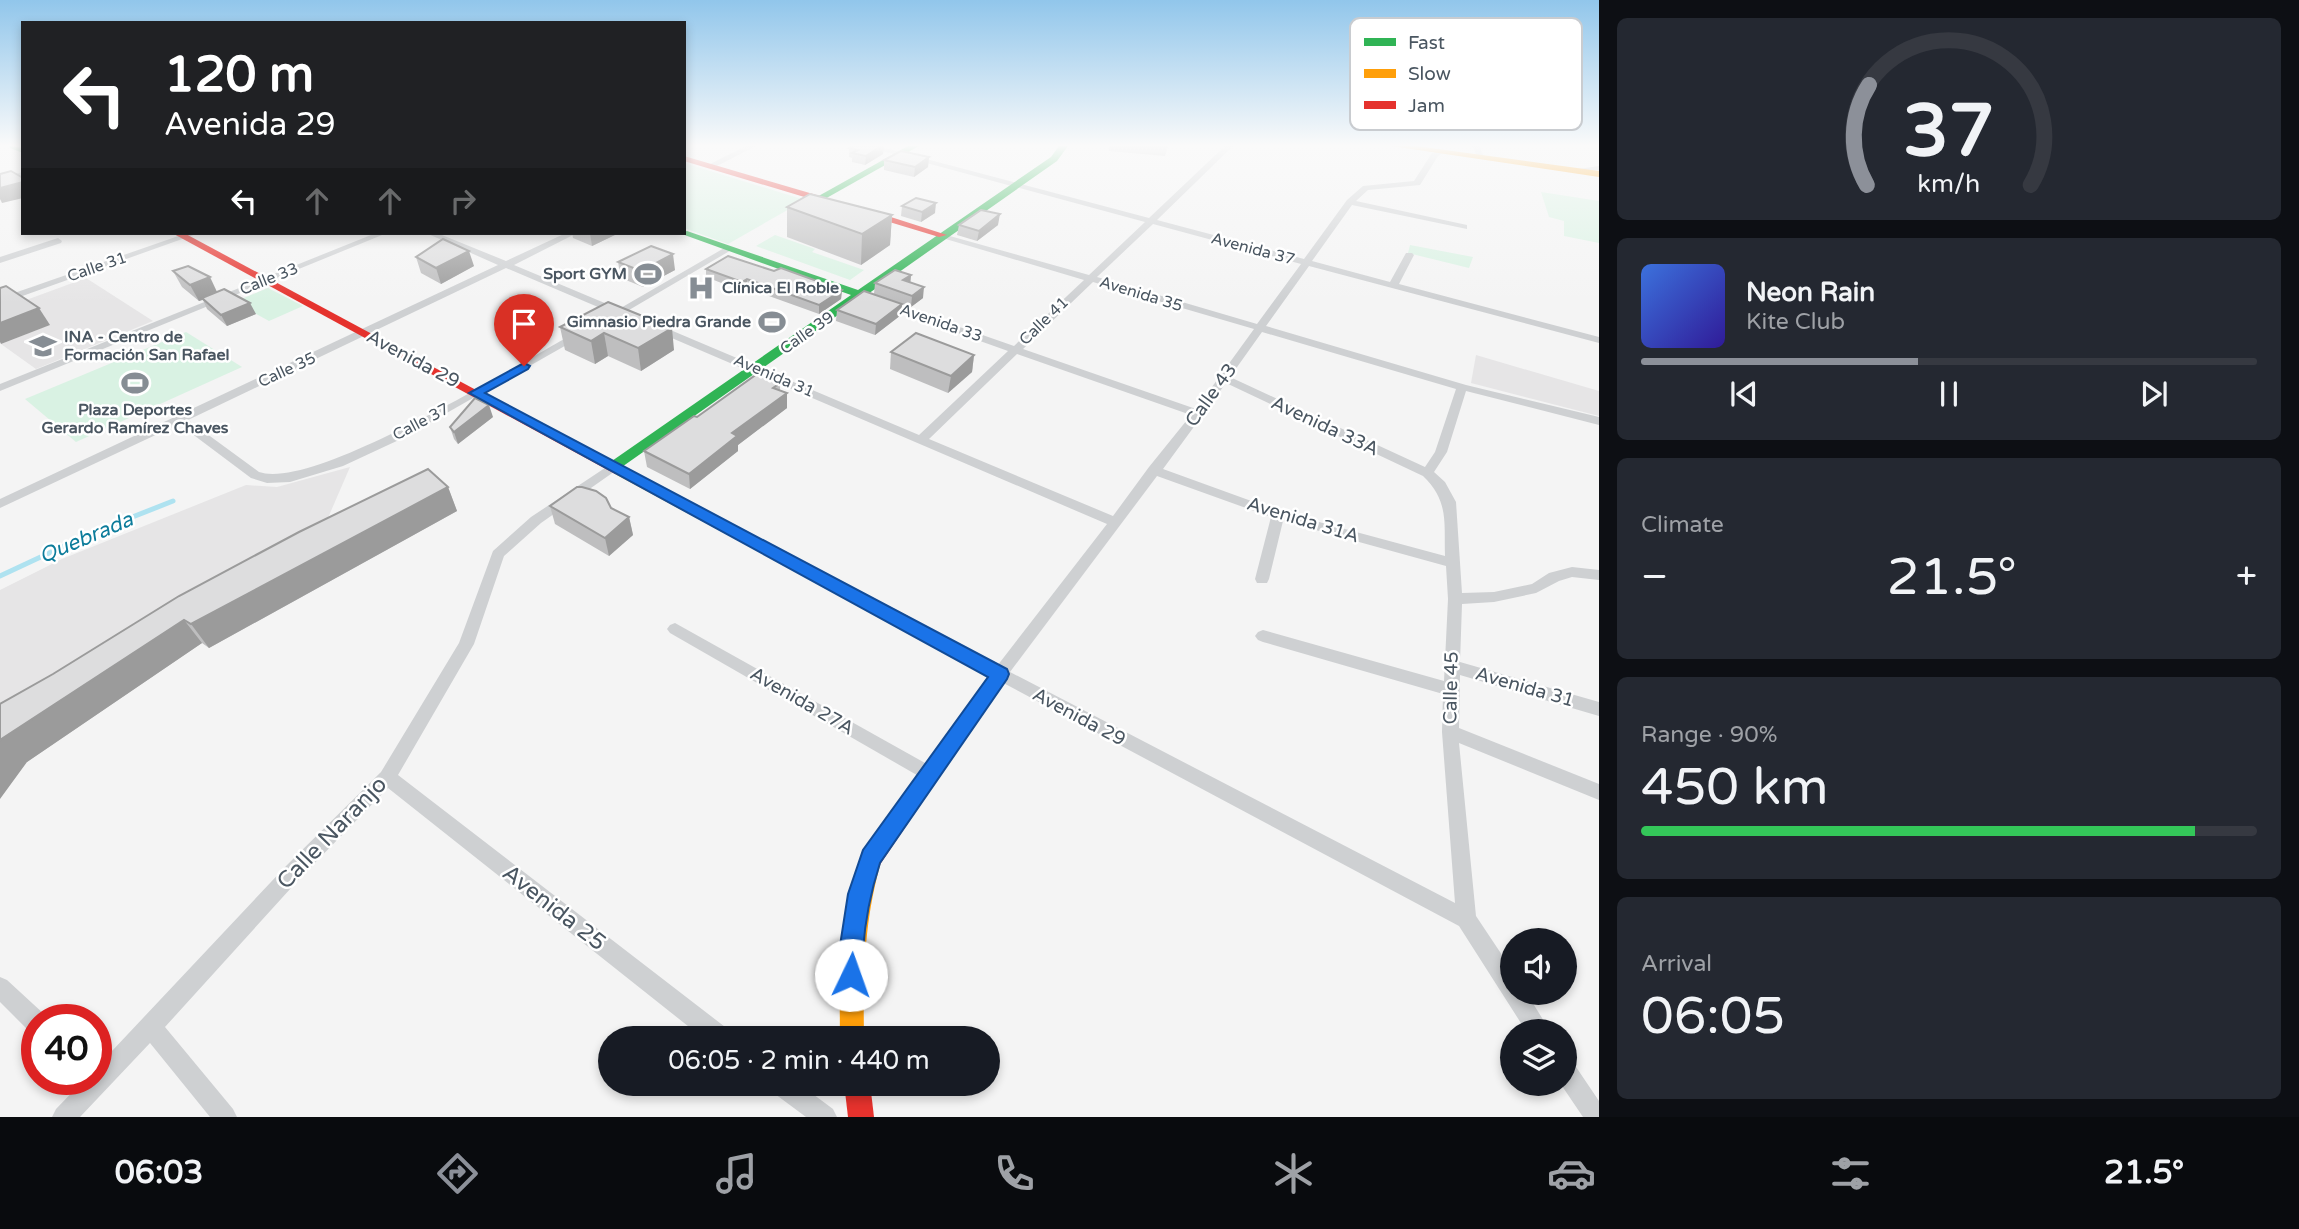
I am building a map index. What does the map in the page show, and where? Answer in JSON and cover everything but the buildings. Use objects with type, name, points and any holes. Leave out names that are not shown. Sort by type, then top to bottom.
[{"type":"main road","name":"Avenida 35","points":[[820,198],[942,235]]},
{"type":"main road","name":"Calle 39","points":[[614,466],[998,198]]},
{"type":"main road","name":"Avenida 33","points":[[686,234],[860,295]]},
{"type":"main road","name":"Avenida 29","points":[[187,235],[265,280],[1000,674]]},
{"type":"main road","points":[[852,1026],[851,952],[859,894],[871,858],[928,773],[1000,674]]},
{"type":"main road","points":[[858,1096],[860,1117]]},
{"type":"street","name":"Avenida 37","points":[[1063,198],[1599,340]]},
{"type":"street","name":"Calle 41","points":[[921,440],[1174,198]]},
{"type":"street","name":"Calle 43","points":[[1000,674],[1198,414],[1354,198]]},
{"type":"street","points":[[1350,202],[1464,227]]},
{"type":"street","name":"Calle 31","points":[[0,301],[182,235]]},
{"type":"street","name":"Calle 33","points":[[0,388],[378,235]]},
{"type":"street","points":[[435,235],[632,317]]},
{"type":"street","name":"Calle 35","points":[[0,504],[569,235]]},
{"type":"street","name":"Avenida 35","points":[[942,235],[1462,387],[1599,421]]},
{"type":"street","points":[[0,260],[58,241]]},
{"type":"street","points":[[596,326],[729,248]]},
{"type":"street","points":[[1393,286],[1409,255]]},
{"type":"street","name":"Avenida 33","points":[[860,295],[1198,414]]},
{"type":"street","name":"Avenida 31","points":[[644,323],[1116,523]]},
{"type":"street","name":"Calle 37","points":[[181,420],[255,475],[267,479],[290,478],[339,463],[476,393],[584,332]]},
{"type":"street","name":"Avenida 33A","points":[[1223,378],[1427,473]]},
{"type":"street","points":[[1427,473],[1441,452],[1462,387]]},
{"type":"street","name":"Calle Naranjo","points":[[112,1066],[152,1027],[294,871],[387,777],[466,644],[498,554],[536,520],[614,466]]},
{"type":"street","name":"Avenida 31A","points":[[1153,470],[1278,515],[1454,563]]},
{"type":"street","name":"Calle 45","points":[[1427,473],[1440,485],[1449,502],[1455,600],[1450,732],[1466,919],[1500,971]]},
{"type":"street","points":[[1262,579],[1278,515]]},
{"type":"street","points":[[1455,600],[1493,597],[1536,588],[1554,577],[1572,572],[1599,575]]},
{"type":"street","name":"Avenida 27A","points":[[675,629],[928,773]]},
{"type":"street","points":[[1263,636],[1450,690]]},
{"type":"street","name":"Avenida 31","points":[[1451,666],[1599,709]]},
{"type":"street","name":"Avenida 29","points":[[1000,674],[1466,919]]},
{"type":"street","points":[[1450,732],[1599,792]]},
{"type":"street","name":"Avenida 25","points":[[387,777],[706,1026]]},
{"type":"street","points":[[0,987],[21,1007]]},
{"type":"street","points":[[152,1027],[225,1117]]},
{"type":"street","points":[[1577,1088],[1596,1117]]},
{"type":"street","name":"Calle Naranjo","points":[[64,1117],[84,1095]]},
{"type":"street","points":[[797,1096],[825,1117]]},
{"type":"shaded area","points":[[86,278],[153,321],[36,369],[1,344],[49,325],[18,303]]},
{"type":"shaded area","points":[[1476,355],[1599,391],[1599,416],[1471,383]]},
{"type":"shaded area","points":[[350,467],[312,555],[0,742],[0,590],[62,559],[246,485],[277,487]]},
{"type":"green space","points":[[686,198],[805,200],[728,244],[686,229]]},
{"type":"green space","points":[[1543,198],[1599,201],[1599,243],[1564,236],[1564,221],[1549,217]]},
{"type":"green space","points":[[775,235],[815,249],[812,252],[864,270],[850,280],[756,246]]},
{"type":"green space","points":[[1410,245],[1473,257],[1469,268],[1408,253]]},
{"type":"green space","points":[[268,288],[303,306],[269,321],[234,302]]},
{"type":"green space","name":"Plaza Deportes Gerardo Ramírez Chaves","points":[[186,332],[242,367],[76,442],[25,399]]},
{"type":"waterway","name":"Quebrada","points":[[0,576],[92,533],[173,501]]},
{"type":"traffic: fast","points":[[614,466],[998,198]]},
{"type":"traffic: fast","points":[[686,234],[861,295]]},
{"type":"traffic: slow","points":[[620,471],[902,621]]},
{"type":"traffic: slow","points":[[852,1026],[855,926],[871,859]]},
{"type":"traffic: jam","points":[[818,198],[834,203]]},
{"type":"traffic: jam","points":[[866,212],[942,235]]},
{"type":"traffic: jam","points":[[181,235],[620,471]]},
{"type":"traffic: jam","points":[[871,859],[1000,674],[902,621]]},
{"type":"traffic: jam","points":[[859,1096],[861,1117]]},
{"type":"place","name":"Sport GYM","points":[[648,274]]},
{"type":"place","name":"Clínica El Roble","points":[[701,288]]},
{"type":"place","name":"Gimnasio Piedra Grande","points":[[772,322]]},
{"type":"place","name":"INA - Centro de Formación San Rafael","points":[[43,346]]},
{"type":"place","name":"Plaza Deportes Gerardo Ramírez Chaves","points":[[135,383]]},
{"type":"route","points":[[524,366],[476,393],[1000,674],[928,773],[871,858],[859,894],[851,952],[851,975]]}]
